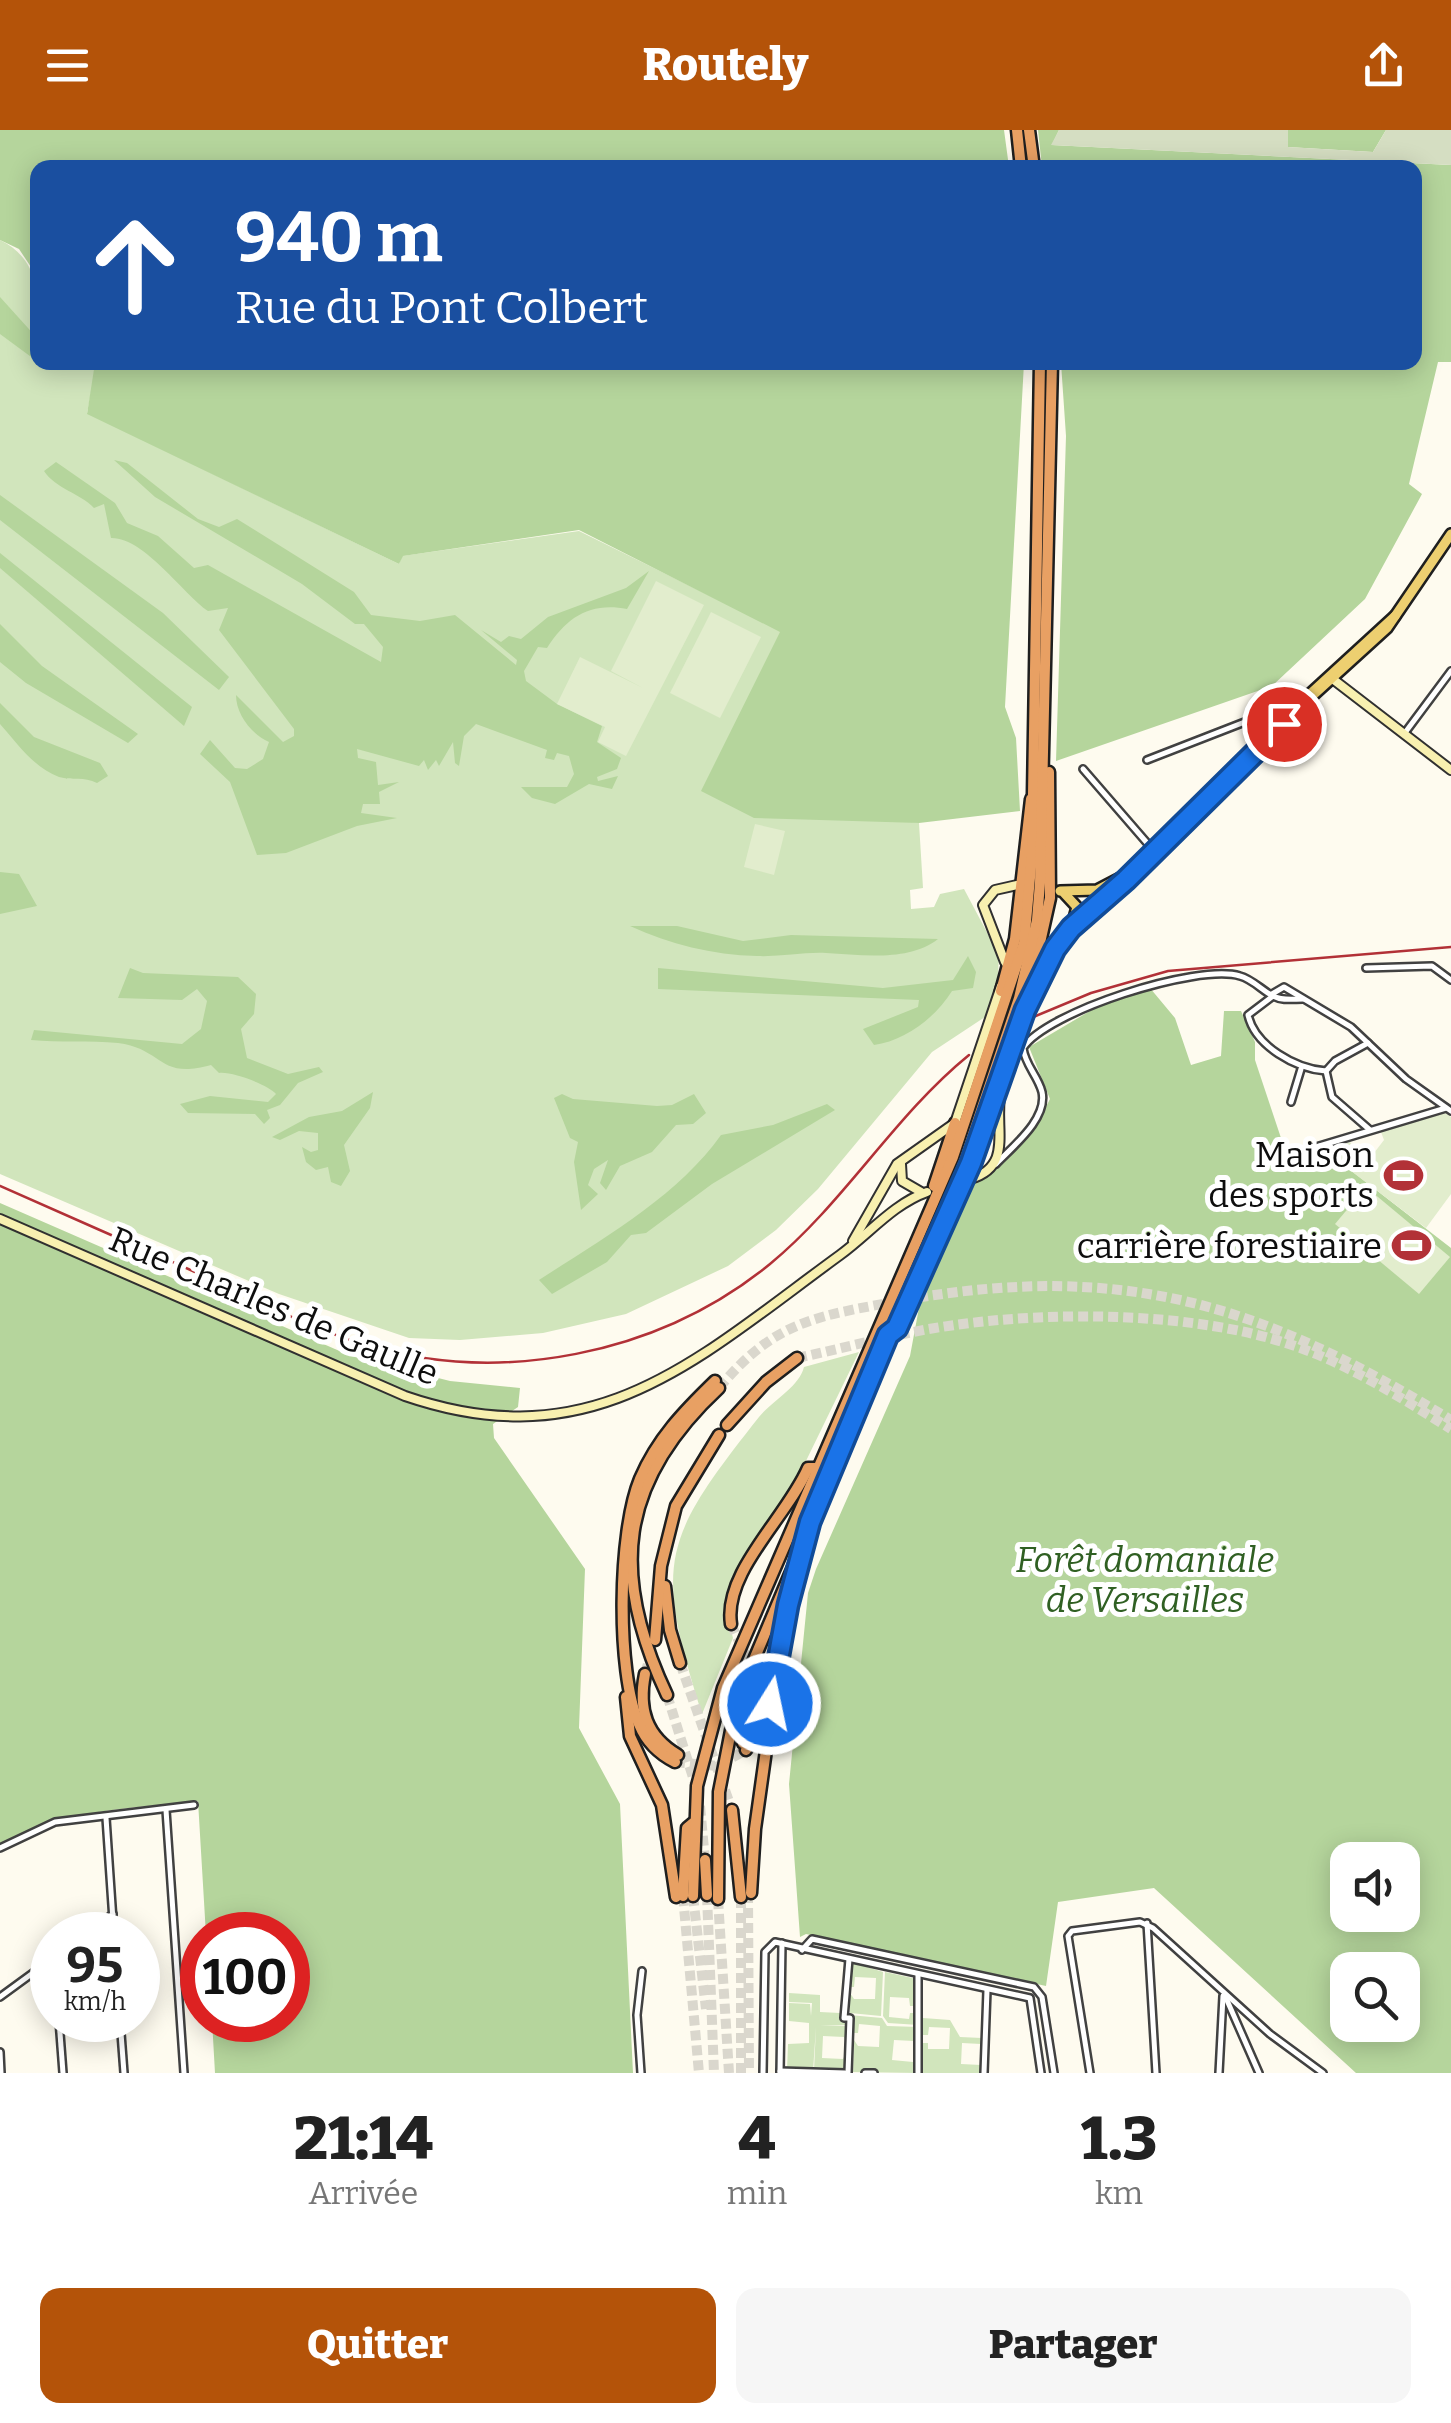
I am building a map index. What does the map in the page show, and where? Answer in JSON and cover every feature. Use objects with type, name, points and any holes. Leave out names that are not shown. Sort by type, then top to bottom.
[{"type":"highway","points":[[1017,130],[1021,160]]},
{"type":"highway","points":[[1029,130],[1033,160]]},
{"type":"highway","points":[[667,1695],[634,1606],[632,1532],[640,1497],[665,1446],[717,1385],[670,1428],[640,1480],[625,1533],[628,1729],[662,1805],[684,1896],[687,1828],[694,1822],[706,1744],[723,1688],[931,1206],[989,1057],[1024,943],[1030,897],[1033,794],[1040,370]]},
{"type":"highway","points":[[705,1860],[713,1897],[719,1792],[740,1690],[964,1160],[1029,959],[1040,883],[1052,370]]},
{"type":"highway","points":[[1025,1010],[1050,898],[1049,730],[1045,717]]},
{"type":"highway","points":[[1000,990],[1015,940],[1026,809],[1033,794]]},
{"type":"highway","points":[[888,1335],[897,1328],[964,1180],[1006,1070]]},
{"type":"highway","points":[[931,1206],[931,1193],[956,1123]]},
{"type":"highway","points":[[727,1425],[766,1382],[798,1358]]},
{"type":"highway","points":[[655,1640],[660,1576],[670,1529],[690,1479],[719,1435]]},
{"type":"highway","points":[[731,1624],[731,1596],[738,1578],[790,1505],[808,1468],[817,1468]]},
{"type":"highway","points":[[758,1683],[760,1714],[744,1746],[768,1712],[810,1522]]},
{"type":"highway","points":[[670,1529],[667,1612],[680,1663]]},
{"type":"highway","points":[[625,1611],[636,1718],[648,1740],[677,1758],[648,1726],[642,1702],[645,1674]]},
{"type":"highway","points":[[734,1809],[747,1894],[782,1636]]},
{"type":"main road","points":[[970,1179],[994,1166],[1002,1147],[998,1111],[1006,1070],[1025,1010],[1055,949],[1071,928],[1395,616],[1450,537]]},
{"type":"main road","points":[[1332,678],[1451,770]]},
{"type":"main road","points":[[1071,928],[1077,906],[1060,891],[1106,888],[1140,864]]},
{"type":"main road","points":[[906,1156],[956,1123],[1000,990],[1005,955],[984,906],[995,890],[1017,885]]},
{"type":"main road","points":[[1087,892],[1088,900],[1097,904]]},
{"type":"main road","name":"Rue Charles de Gaulle","points":[[0,1218],[405,1396],[468,1412],[519,1417],[613,1402],[664,1380],[846,1251],[900,1205],[926,1192],[911,1190],[902,1181],[899,1171],[906,1156]]},
{"type":"main road","name":"Rue Charles de Gaulle","points":[[846,1251],[867,1222],[892,1170],[906,1156]]},
{"type":"street","points":[[1404,734],[1451,670]]},
{"type":"street","points":[[1148,760],[1255,718],[1274,734]]},
{"type":"street","points":[[1083,769],[1154,850]]},
{"type":"street","points":[[1366,968],[1432,966],[1451,980]]},
{"type":"street","points":[[994,1166],[1029,1128],[1041,1106],[1040,1088],[1023,1054],[1030,1039],[1105,1000],[1172,980],[1241,976],[1272,995],[1303,1000]]},
{"type":"street","points":[[1326,1071],[1301,1069],[1250,1026],[1248,1014],[1284,987],[1368,1043],[1406,1079],[1450,1110]]},
{"type":"street","points":[[1326,1071],[1335,1060],[1368,1043]]},
{"type":"street","points":[[1292,1102],[1301,1069]]},
{"type":"street","points":[[1326,1071],[1332,1097],[1370,1130]]},
{"type":"street","points":[[1286,1156],[1450,1110]]},
{"type":"street","points":[[0,1848],[55,1822],[194,1805]]},
{"type":"street","points":[[166,1810],[184,2073]]},
{"type":"street","points":[[106,1818],[113,1912]]},
{"type":"street","points":[[1147,1924],[1156,2073]]},
{"type":"street","points":[[1090,2073],[1068,1940],[1072,1932],[1147,1924],[1223,1993],[1323,2073]]},
{"type":"street","points":[[802,1950],[812,1940],[1032,1986],[1042,1997],[1054,2073]]},
{"type":"street","points":[[763,2073],[765,1952],[771,1943],[987,1990],[1042,1997]]},
{"type":"street","points":[[782,1943],[780,2072],[846,2073],[850,2018],[844,2018],[849,1959]]},
{"type":"street","points":[[642,1971],[638,2016],[642,2073]]},
{"type":"street","points":[[918,1974],[918,2073]]},
{"type":"street","points":[[0,1998],[30,1976]]},
{"type":"street","points":[[1032,1986],[1030,1998],[1042,2073]]},
{"type":"street","points":[[984,2073],[987,1990]]},
{"type":"street","points":[[1219,2073],[1223,1993]]},
{"type":"street","points":[[1223,1993],[1259,2073]]},
{"type":"street","points":[[60,2042],[62,2073]]},
{"type":"street","points":[[122,2042],[124,2073]]},
{"type":"street","points":[[0,2052],[1,2073]]},
{"type":"street","points":[[864,2073],[874,2073]]},
{"type":"green space","points":[[0,130],[1004,130],[1008,160],[30,160],[30,266],[19,249],[0,240]]},
{"type":"green space","points":[[1038,130],[1059,130],[1052,145],[1351,160],[1041,160]]},
{"type":"green space","points":[[1059,130],[1288,130],[1288,147],[1373,152],[1386,130],[1451,130],[1451,165],[1422,164],[1422,160],[1051,145]]},
{"type":"green space","points":[[1288,130],[1386,130],[1373,152],[1287,147]]},
{"type":"green space","points":[[1422,164],[1451,165],[1451,362],[1438,362],[1409,484],[1422,494],[1365,599],[1272,686],[1056,761],[1066,436],[1061,370],[1422,370]]},
{"type":"green space","points":[[0,240],[16,250],[30,271],[30,370],[96,370],[87,413],[399,564],[402,556],[579,531],[781,631],[897,820],[919,823],[923,888],[910,890],[911,909],[934,907],[940,894],[964,889],[999,955],[997,992],[988,1015],[932,1052],[818,1189],[776,1230],[728,1266],[626,1314],[543,1333],[460,1340],[409,1338],[279,1294],[0,1174]]},
{"type":"green space","points":[[0,297],[30,330],[30,356],[0,334]]},
{"type":"green space","points":[[94,370],[1024,370],[1005,707],[1016,738],[1020,811],[919,823],[754,818],[701,791],[780,632],[579,530],[403,556],[399,564],[87,414]]},
{"type":"green space","points":[[114,460],[127,463],[198,519],[219,527],[237,519],[354,592],[371,615],[420,621],[455,615],[516,665],[517,660],[481,630],[501,642],[509,636],[521,639],[548,617],[626,588],[649,571],[627,609],[591,610],[571,620],[547,648],[538,647],[524,671],[526,681],[557,704],[602,726],[597,742],[621,758],[617,769],[597,777],[598,781],[618,776],[612,789],[589,784],[555,804],[532,798],[521,787],[567,787],[574,774],[569,756],[557,753],[554,760],[545,758],[547,750],[476,724],[464,736],[459,766],[455,763],[453,742],[439,766],[436,760],[428,770],[424,760],[419,766],[357,749],[358,758],[376,762],[378,785],[399,782],[379,792],[380,804],[363,804],[361,813],[397,818],[357,826],[286,853],[257,855],[230,782],[200,754],[210,740],[235,768],[247,769],[263,759],[269,742],[246,723],[236,695],[283,742],[294,736],[294,729],[219,630],[228,608],[208,611],[150,556],[124,540],[111,538],[104,504],[94,508],[44,471],[56,462],[115,503],[127,523],[158,536],[194,568],[208,565],[381,662],[383,647],[364,624],[355,624],[302,584],[155,497]]},
{"type":"green space","points":[[0,495],[163,613],[229,677],[219,690],[0,520]]},
{"type":"green space","points":[[0,553],[192,707],[184,726],[0,568]]},
{"type":"green space","points":[[656,581],[704,605],[626,756],[598,742],[605,727],[557,704],[580,657],[643,688],[611,671]]},
{"type":"green space","points":[[711,612],[761,637],[720,718],[670,693]]},
{"type":"green space","points":[[0,624],[42,666],[138,734],[128,743],[26,683],[0,662]]},
{"type":"green space","points":[[0,703],[34,737],[100,763],[108,776],[97,783],[59,777],[41,767],[0,724]]},
{"type":"green space","points":[[755,824],[785,831],[774,875],[744,867]]},
{"type":"green space","points":[[0,872],[19,874],[37,906],[0,914]]},
{"type":"green space","points":[[630,926],[677,926],[743,941],[791,935],[938,939],[899,954],[757,956],[692,947]]},
{"type":"green space","points":[[968,956],[976,972],[973,988],[952,991],[919,1026],[897,1039],[874,1045],[863,1029],[918,1007],[919,1000],[658,989],[658,968],[883,988],[953,980]]},
{"type":"green space","points":[[130,968],[143,973],[238,977],[256,994],[254,1014],[241,1029],[247,1058],[288,1074],[319,1067],[323,1072],[298,1083],[280,1105],[267,1110],[270,1118],[264,1124],[255,1114],[188,1113],[180,1104],[210,1096],[268,1102],[276,1094],[249,1079],[219,1073],[211,1065],[181,1069],[118,1043],[31,1040],[34,1030],[182,1044],[201,1029],[207,1001],[197,989],[182,1000],[118,998]]},
{"type":"green space","name":"Forêt domaniale de Versailles","points":[[1150,988],[1175,1018],[1191,1065],[1221,1056],[1224,1011],[1241,1011],[1255,1042],[1255,1060],[1287,1156],[1327,1146],[1331,1155],[1451,1248],[1451,2073],[1356,2073],[1154,1888],[1058,1902],[1046,1986],[806,1934],[800,1937],[789,1784],[808,1593],[910,1356],[921,1297],[969,1180],[995,1167],[1017,1148],[1050,1099],[1029,1047],[1095,1008]]},
{"type":"green space","points":[[373,1092],[370,1108],[344,1145],[350,1171],[341,1186],[331,1182],[328,1167],[316,1170],[306,1162],[302,1147],[311,1152],[318,1150],[318,1133],[299,1131],[280,1140],[272,1137],[309,1117],[342,1111]]},
{"type":"green space","points":[[562,1094],[573,1099],[657,1106],[672,1105],[694,1094],[706,1113],[693,1124],[676,1125],[652,1152],[620,1166],[606,1190],[600,1183],[608,1160],[594,1169],[588,1185],[598,1194],[581,1210],[574,1162],[578,1142],[570,1138],[554,1098]]},
{"type":"green space","points":[[827,1104],[835,1110],[712,1184],[646,1233],[631,1235],[607,1262],[552,1294],[539,1280],[661,1197],[721,1135],[773,1125]]},
{"type":"green space","name":"Maison des sports","points":[[1445,1113],[1451,1117],[1451,1194],[1426,1228],[1330,1155],[1332,1148],[1350,1142],[1356,1150],[1374,1153],[1384,1140],[1381,1132]]},
{"type":"green space","points":[[1366,1187],[1450,1257],[1419,1294],[1335,1224]]},
{"type":"green space","points":[[0,1203],[351,1356],[450,1381],[520,1388],[518,1407],[493,1424],[494,1438],[585,1569],[579,1728],[620,1804],[633,2073],[215,2073],[213,2042],[310,2042],[310,1912],[205,1912],[198,1801],[71,1817],[0,1845]]},
{"type":"green space","points":[[859,1352],[787,1500],[732,1581],[725,1607],[733,1638],[702,1714],[677,1621],[673,1586],[676,1555],[685,1525],[726,1459],[759,1417],[797,1381],[804,1367]]},
{"type":"green space","points":[[851,1962],[883,1972],[881,2016],[850,2013],[850,1993],[854,1999],[875,1999],[876,1978],[855,1977],[854,1987],[850,1987]]},
{"type":"green space","points":[[885,1972],[917,1979],[915,2006],[910,2006],[909,1998],[890,1997],[889,2017],[909,2019],[910,2013],[915,2013],[919,2025],[888,2023],[883,2016]]},
{"type":"green space","points":[[789,1993],[820,1995],[820,2012],[840,2013],[844,2005],[843,2019],[849,2020],[849,2025],[820,2025],[848,2026],[848,2045],[844,2037],[823,2036],[822,2058],[843,2059],[847,2051],[847,2072],[814,2071],[816,2027],[813,2071],[787,2070],[788,2044],[809,2043],[809,2023],[789,2021],[789,2003],[810,2004],[811,2016],[812,2003],[789,2002]]},
{"type":"green space","points":[[849,2015],[882,2018],[887,2026],[919,2027],[918,2048],[914,2041],[894,2040],[892,2060],[913,2062],[918,2057],[917,2073],[853,2072],[854,2040],[858,2046],[879,2047],[880,2026],[859,2024],[858,2033],[853,2033],[854,2018]]},
{"type":"green space","points":[[923,2018],[950,2020],[960,2037],[982,2038],[984,2052],[981,2044],[962,2043],[961,2064],[981,2065],[983,2058],[983,2073],[921,2073],[922,2043],[928,2043],[928,2049],[949,2049],[950,2028],[929,2027],[928,2035],[922,2035]]},
{"type":"tunnel","points":[[719,1388],[760,1347],[780,1334],[823,1317],[983,1289],[1056,1286],[1125,1291],[1190,1302],[1254,1321],[1383,1380],[1451,1420]]},
{"type":"tunnel","points":[[797,1358],[915,1332],[994,1320],[1079,1316],[1167,1320],[1251,1333],[1311,1352],[1373,1382],[1451,1429]]},
{"type":"tunnel","points":[[731,1624],[758,1683]]},
{"type":"tunnel","points":[[645,1674],[655,1640]]},
{"type":"tunnel","points":[[680,1663],[732,1810]]},
{"type":"tunnel","points":[[667,1695],[697,1790]]},
{"type":"tunnel","points":[[675,1762],[717,1766],[746,1750]]},
{"type":"tunnel","points":[[700,1806],[705,1860]]},
{"type":"tunnel","points":[[748,1893],[749,2073]]},
{"type":"tunnel","points":[[707,1895],[714,2073]]},
{"type":"tunnel","points":[[683,1896],[699,2073]]},
{"type":"tunnel","points":[[693,1896],[706,2009]]},
{"type":"tunnel","points":[[741,1897],[741,2073]]},
{"type":"tunnel","points":[[718,1899],[729,2073]]},
{"type":"railway","points":[[1031,1018],[1091,993],[1168,971],[1451,947]]},
{"type":"railway","points":[[0,1186],[298,1320],[362,1344],[415,1356],[469,1362],[523,1361],[576,1354],[679,1321],[770,1264],[822,1214],[917,1105],[969,1055]]},
{"type":"place","name":"Maison des sports","points":[[1404,1175]]},
{"type":"place","name":"carrière forestiaire","points":[[1412,1246]]},
{"type":"route","points":[[770,1704],[788,1605],[810,1522],[888,1335],[897,1328],[971,1163],[1025,1010],[1055,949],[1071,928],[1126,880],[1284,724]]}]
